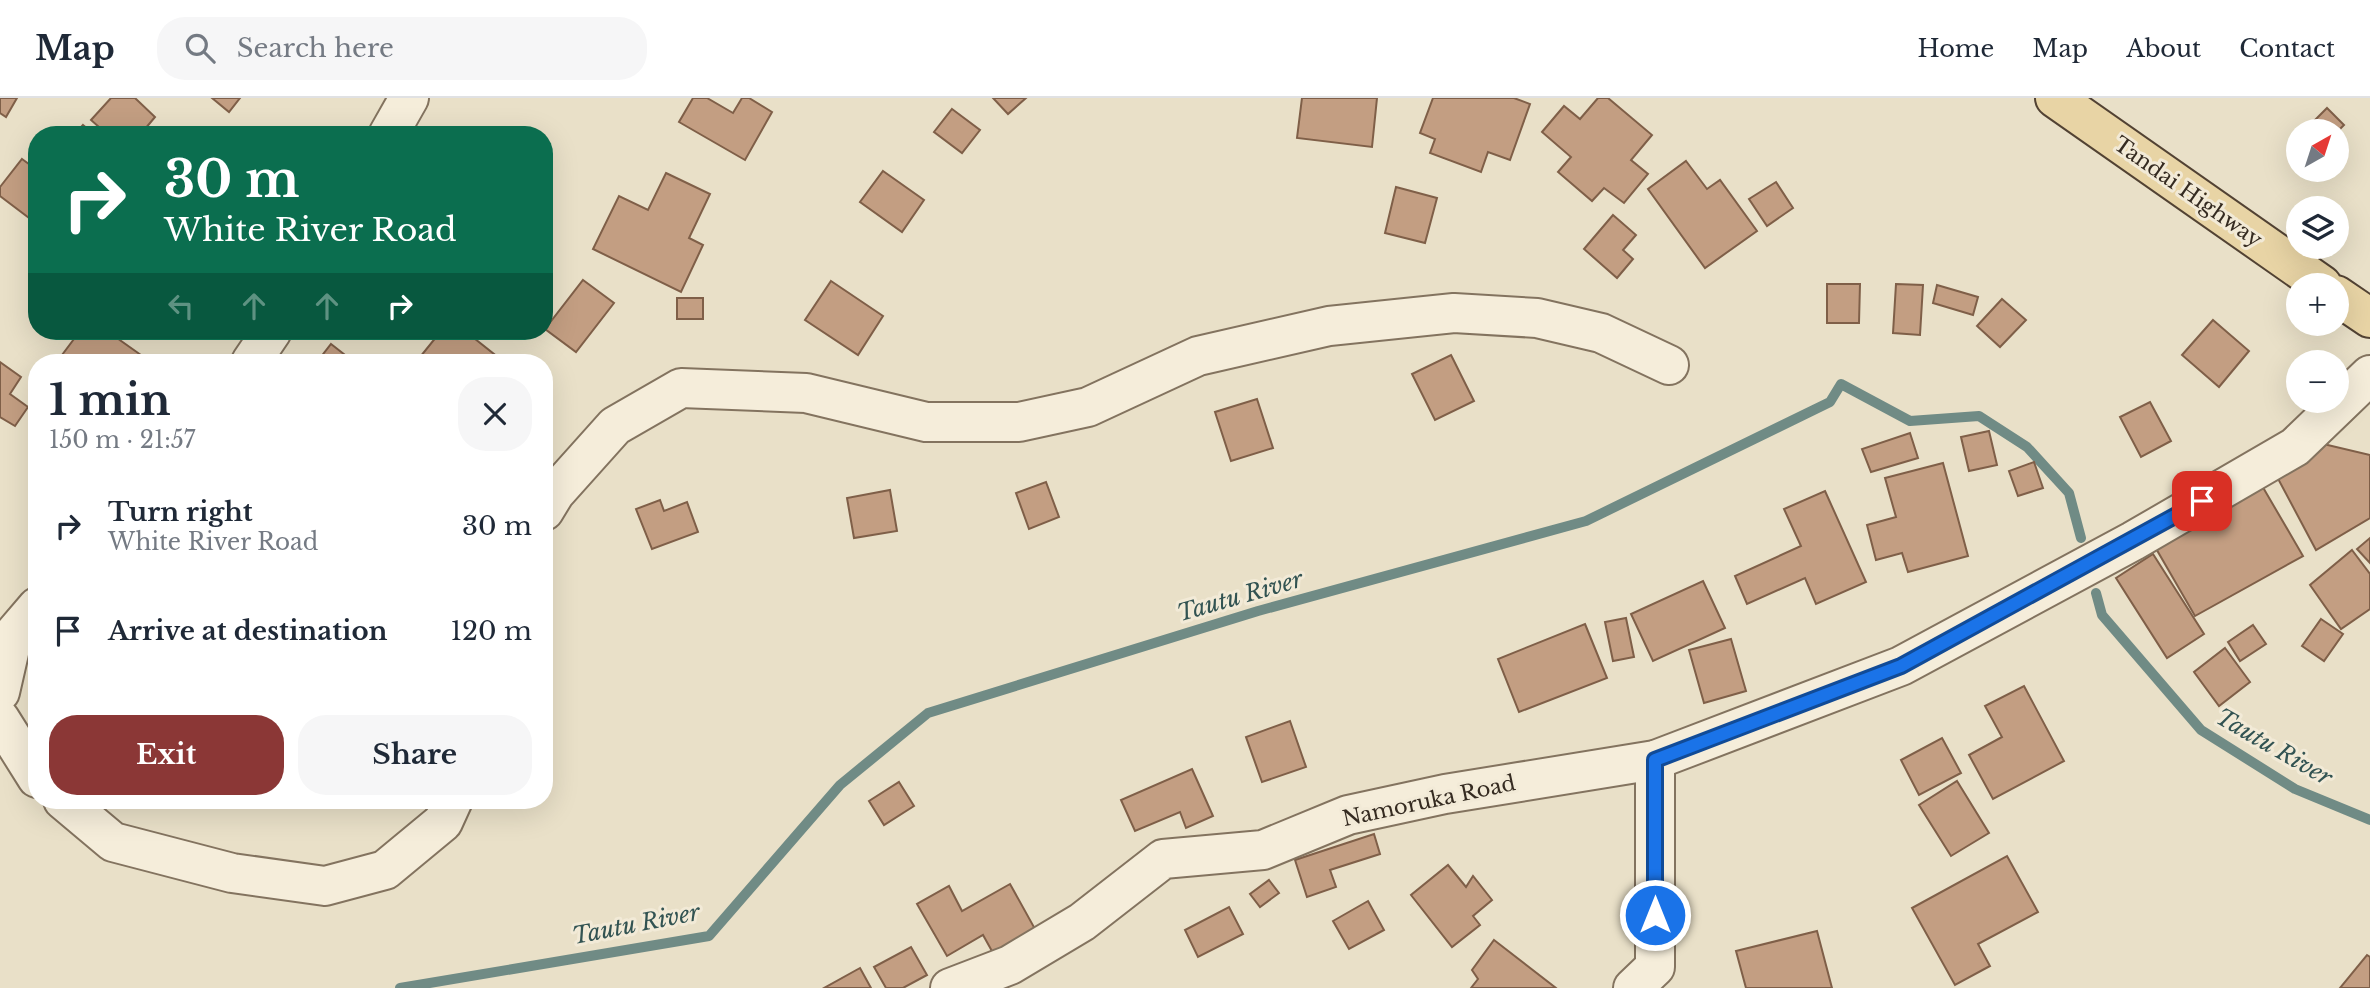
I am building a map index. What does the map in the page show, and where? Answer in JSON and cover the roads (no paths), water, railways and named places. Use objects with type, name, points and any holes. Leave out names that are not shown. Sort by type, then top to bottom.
[{"type":"main road","name":"Tandai Highway","points":[[2056,98],[2305,273]]},
{"type":"main road","points":[[2349,304],[2370,318]]},
{"type":"street","points":[[393,126],[409,98]]},
{"type":"street","points":[[553,496],[615,426],[681,388],[806,393],[926,422],[1019,422],[1088,407],[1198,356],[1329,326],[1454,313],[1537,318],[1601,332],[1669,365]]},
{"type":"street","name":"Namoruka Road","points":[[950,988],[1010,965],[1062,935],[1163,859],[1263,850],[1348,815],[1445,794],[1655,760],[1913,660],[2133,541],[2295,447],[2370,375]]},
{"type":"street","points":[[0,692],[13,635],[28,618]]},
{"type":"street","points":[[0,719],[28,764]]},
{"type":"street","points":[[1633,988],[1655,967],[1655,760]]},
{"type":"street","points":[[73,809],[113,842],[232,873],[325,886],[385,870],[443,822],[449,809]]},
{"type":"waterway","name":"Tautu River","points":[[400,988],[709,936],[840,785],[928,713],[1258,611],[1586,521],[1830,402],[1841,384],[1910,421],[1979,416],[2027,447],[2069,493],[2081,538]]},
{"type":"waterway","name":"Tautu River","points":[[2096,593],[2102,615],[2201,730],[2295,789],[2370,820]]}]
